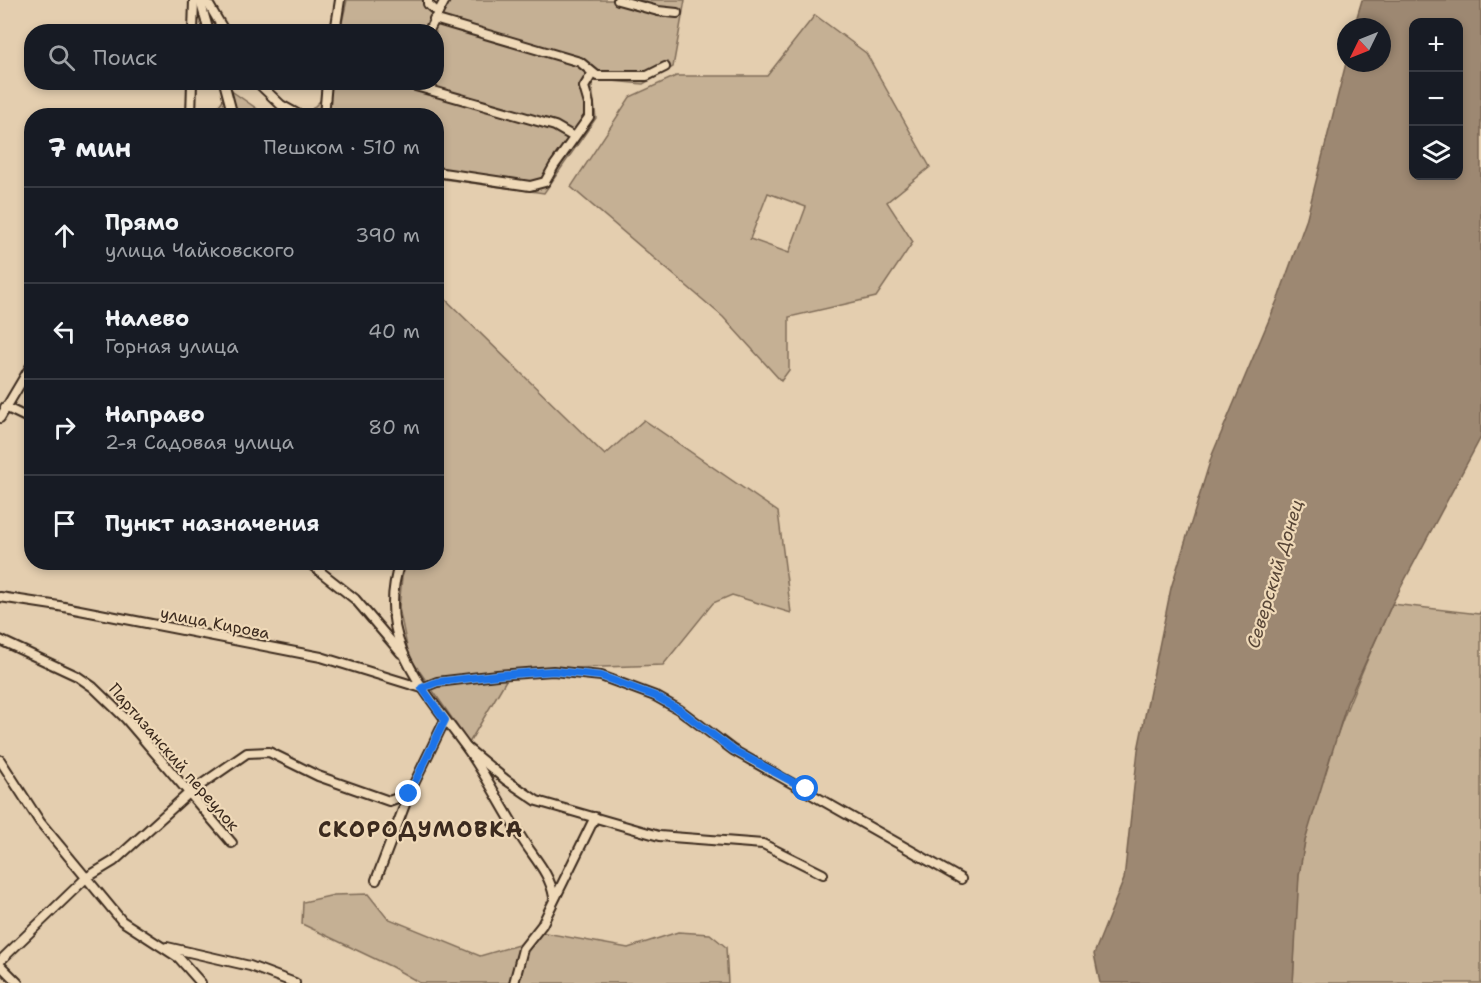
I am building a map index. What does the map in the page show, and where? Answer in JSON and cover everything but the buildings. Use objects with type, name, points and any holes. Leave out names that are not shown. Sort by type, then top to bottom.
[{"type":"street","points":[[193,24],[194,0]]},
{"type":"street","points":[[200,0],[207,24]]},
{"type":"street","points":[[206,0],[220,24]]},
{"type":"street","points":[[336,24],[340,0]]},
{"type":"street","points":[[428,0],[436,16],[580,62],[592,74],[610,77],[621,74],[647,76],[665,67]]},
{"type":"street","points":[[432,24],[445,0]]},
{"type":"street","points":[[618,0],[677,14]]},
{"type":"street","points":[[444,173],[530,186],[545,183],[589,117],[589,104],[584,87],[592,74]]},
{"type":"street","points":[[191,108],[192,90]]},
{"type":"street","points":[[226,90],[231,108]]},
{"type":"street","points":[[266,90],[287,108]]},
{"type":"street","points":[[325,108],[326,90]]},
{"type":"street","points":[[432,90],[555,126],[574,137]]},
{"type":"street","points":[[0,418],[24,377]]},
{"type":"street","points":[[5,408],[24,416]]},
{"type":"street","points":[[318,570],[355,599],[402,654],[422,688],[467,748],[521,838],[549,877],[554,897]]},
{"type":"street","points":[[398,570],[391,600],[402,654]]},
{"type":"street","name":"улица Кирова","points":[[0,597],[59,606],[321,657],[422,688]]},
{"type":"street","name":"Партизанский переулок","points":[[0,640],[77,676],[93,687],[126,719],[232,843]]},
{"type":"street","points":[[422,688],[437,682],[554,671],[601,676],[655,696],[733,750],[961,879]]},
{"type":"street","points":[[376,880],[409,794],[445,720]]},
{"type":"street","points":[[467,748],[523,794],[537,801],[659,836],[764,844],[823,874]]},
{"type":"street","points":[[18,983],[0,963],[86,878],[114,861],[189,793],[248,753],[269,752],[318,776],[389,801],[409,794]]},
{"type":"street","points":[[0,760],[40,822],[122,921],[146,939],[163,946],[250,966],[296,983]]},
{"type":"street","points":[[514,983],[523,949],[542,925],[595,818]]},
{"type":"street","points":[[163,946],[179,958],[201,983]]},
{"type":"shaded area","points":[[347,0],[685,0],[673,67],[643,84],[591,79],[596,118],[544,193],[444,179],[444,108],[313,108],[326,95],[327,90],[444,90],[444,24],[342,24]]},
{"type":"shaded area","points":[[815,15],[866,53],[930,167],[887,202],[913,242],[876,297],[789,317],[789,370],[781,381],[723,317],[571,187],[630,97],[676,76],[767,76]],"holes":[[[768,193],[806,207],[789,253],[750,239]]]},
{"type":"shaded area","points":[[230,90],[256,108],[217,108]]},
{"type":"shaded area","points":[[444,298],[605,455],[644,420],[778,512],[791,613],[732,595],[713,603],[663,665],[512,670],[469,743],[409,656],[399,608],[404,570],[444,570]]},
{"type":"shaded area","points":[[1392,604],[1479,614],[1481,611],[1481,983],[1293,983],[1301,858],[1313,810],[1342,720]]},
{"type":"shaded area","points":[[368,894],[387,918],[480,956],[525,943],[535,931],[628,948],[678,932],[710,934],[726,947],[728,983],[420,983],[302,924],[303,902],[334,895]]},
{"type":"water","name":"Северский Донец","points":[[1362,0],[1481,0],[1481,437],[1392,604],[1347,703],[1305,841],[1299,875],[1293,983],[1100,983],[1094,954],[1124,879],[1138,750],[1171,588],[1212,455],[1279,296],[1306,221],[1344,72],[1391,72],[1391,18],[1357,18]]},
{"type":"district","name":"СКОРОДУМОВКА","points":[[421,829]]},
{"type":"route","points":[[409,794],[445,720],[422,688],[437,682],[554,671],[601,676],[655,696],[680,710],[733,750],[806,789]]}]
